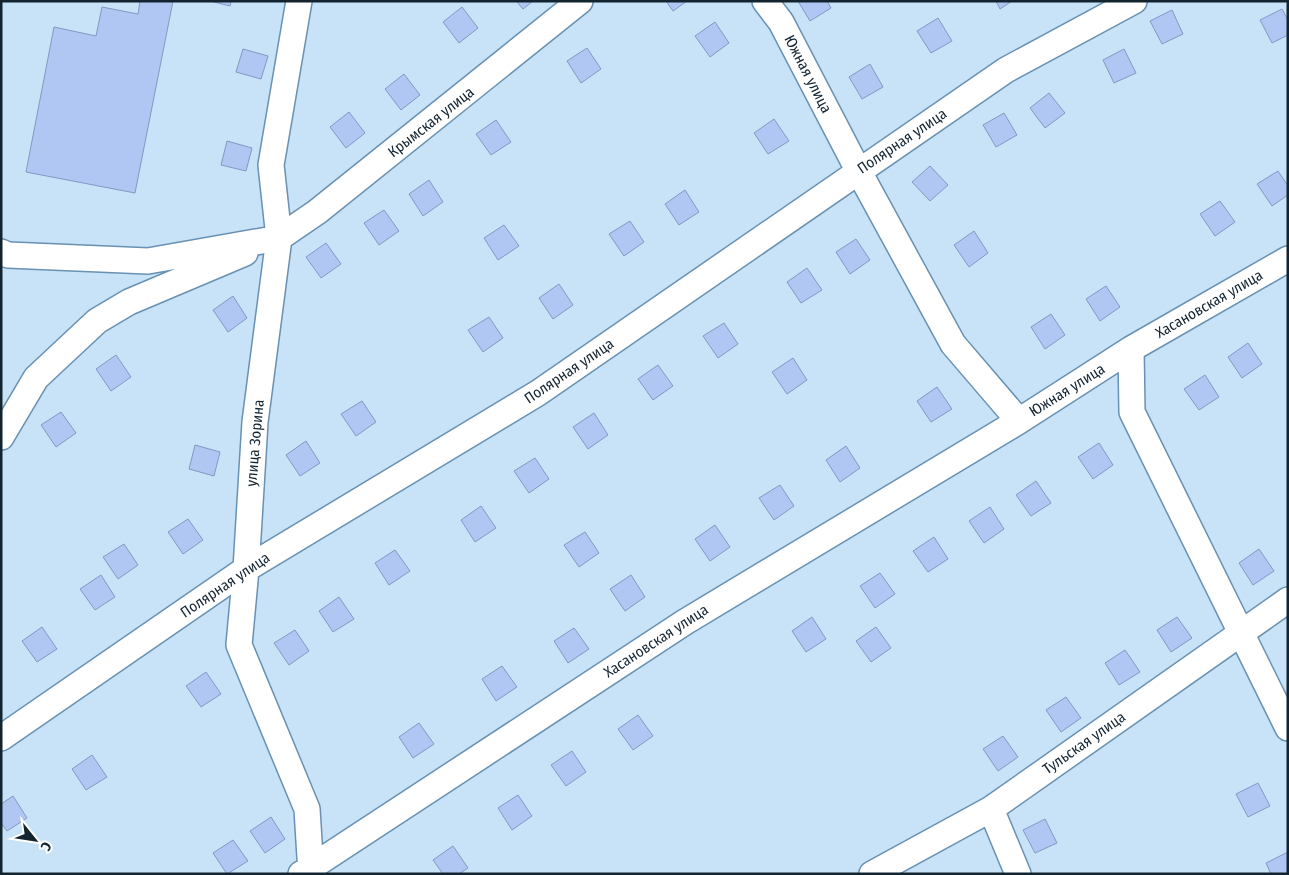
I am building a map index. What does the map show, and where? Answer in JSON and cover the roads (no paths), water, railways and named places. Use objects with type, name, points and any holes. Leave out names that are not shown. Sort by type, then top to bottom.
[{"type":"street","name":"улица Зорина","points":[[299,1],[271,166],[279,238],[255,422],[246,569],[239,645],[307,808],[307,872]]},
{"type":"street","name":"Крымская улица","points":[[1,437],[36,378],[96,322],[129,302],[279,238],[348,187],[580,1]]},
{"type":"street","name":"Южная улица","points":[[764,1],[781,22],[858,170],[953,344],[1019,421],[1131,349]]},
{"type":"street","name":"Полярная улица","points":[[1,738],[246,569],[538,393],[858,170],[1006,70],[1134,1]]},
{"type":"street","name":"Крымская улица","points":[[1,252],[8,255],[148,261],[279,238]]},
{"type":"street","name":"Хасановская улица","points":[[1131,349],[1288,259]]},
{"type":"street","points":[[1131,349],[1132,412],[1239,633],[1288,728]]},
{"type":"street","name":"Хасановская улица","points":[[307,872],[684,622],[1019,421]]},
{"type":"street","name":"Тульская улица","points":[[872,874],[991,809],[1288,600]]},
{"type":"street","points":[[991,809],[1018,874]]}]
